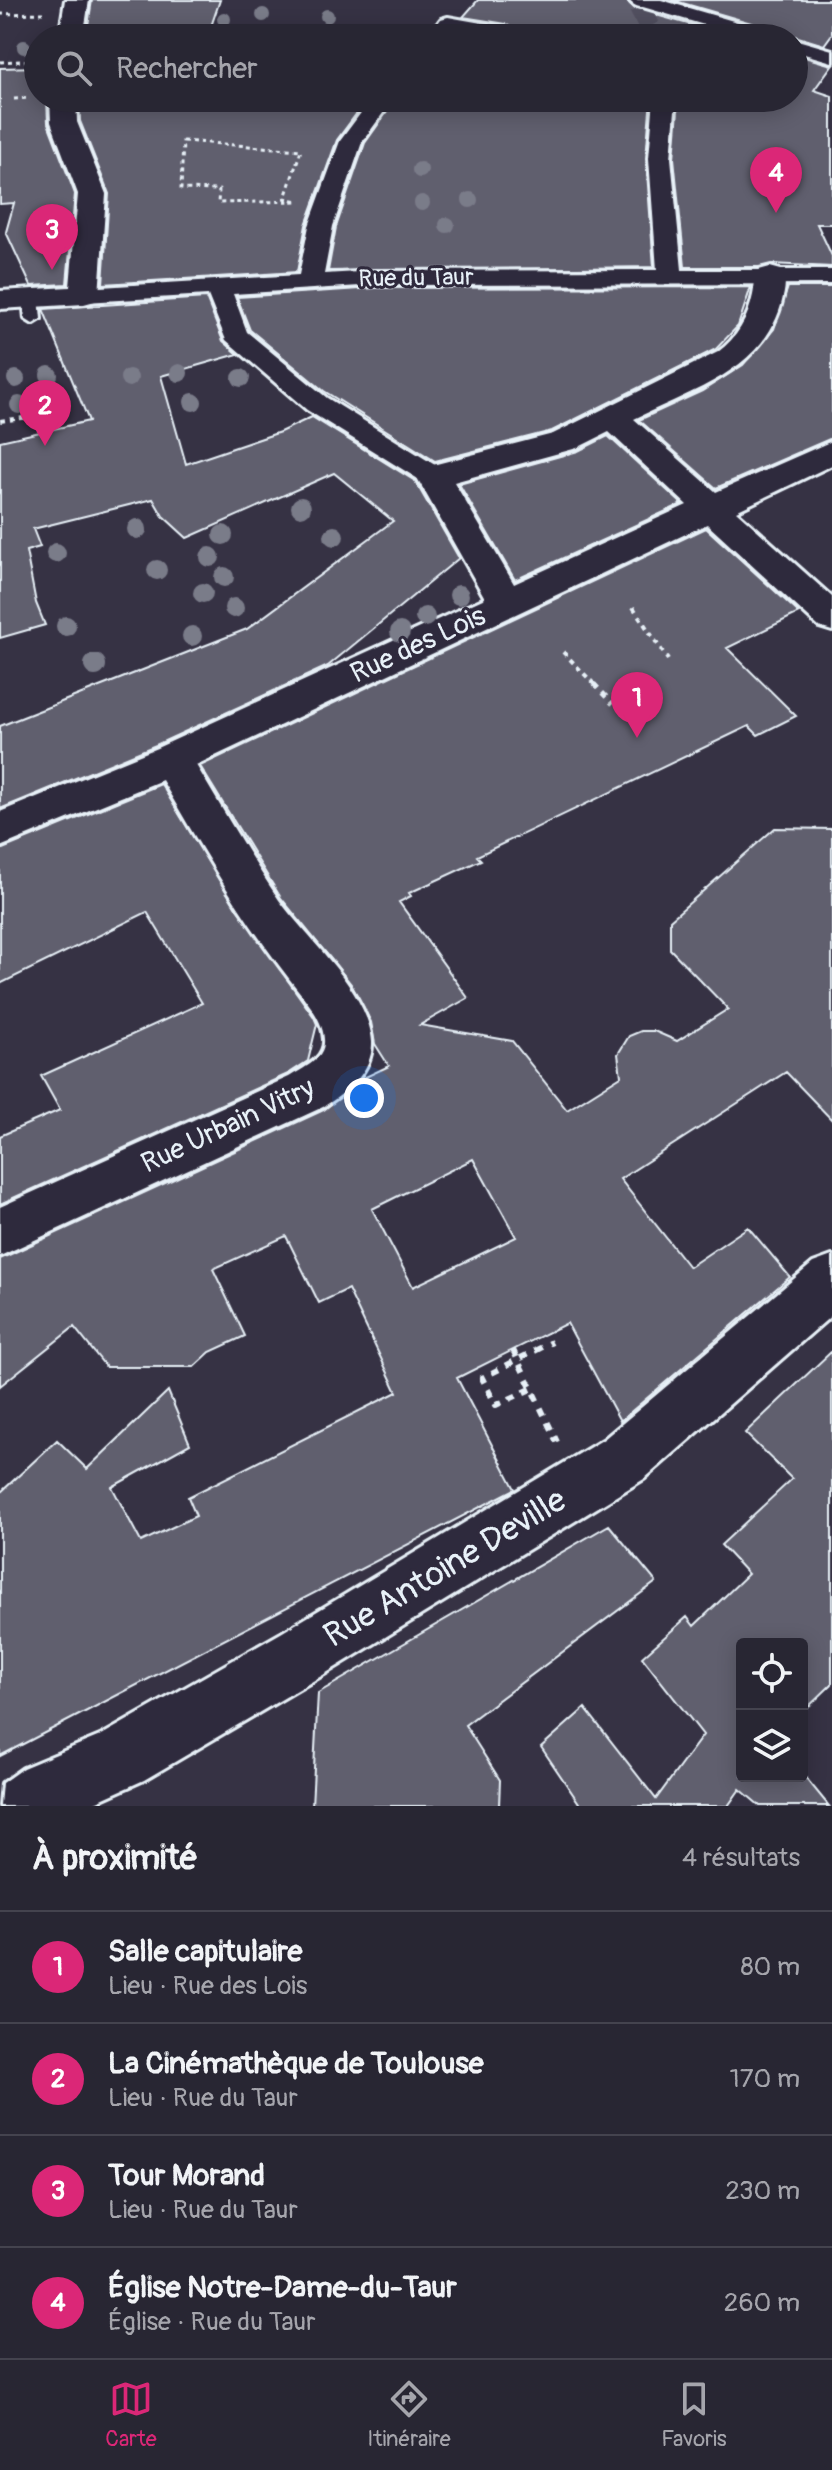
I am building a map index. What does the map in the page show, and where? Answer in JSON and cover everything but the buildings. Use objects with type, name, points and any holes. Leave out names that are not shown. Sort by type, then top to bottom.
[{"type":"street","points":[[73,24],[77,0]]},
{"type":"street","points":[[650,5],[724,24]]},
{"type":"street","points":[[741,24],[750,9]]},
{"type":"street","points":[[709,24],[712,21]]},
{"type":"street","points":[[808,49],[832,56]]},
{"type":"street","points":[[64,112],[64,122],[92,194],[84,295]]},
{"type":"street","points":[[310,281],[321,226],[351,141],[373,112]]},
{"type":"street","points":[[664,112],[660,158],[670,276]]},
{"type":"street","points":[[433,476],[565,441],[614,419],[742,351],[749,342],[764,305],[770,276]]},
{"type":"street","name":"Rue du Taur","points":[[0,300],[32,309],[84,295],[310,281],[832,277]]},
{"type":"street","points":[[218,288],[235,335],[317,404],[433,476],[507,604]]},
{"type":"street","points":[[614,419],[832,618]]},
{"type":"street","name":"Rue des Lois","points":[[0,830],[171,759],[832,452]]},
{"type":"street","name":"Rue Urbain Vitry","points":[[0,1232],[306,1092],[335,1074],[346,1058],[348,1037],[344,1023],[298,952],[267,918],[171,759]]},
{"type":"street","name":"Rue Antoine Deville","points":[[25,1806],[46,1791],[122,1758],[288,1662],[624,1459],[832,1281]]},
{"type":"path","points":[[0,14],[45,13]]},
{"type":"path","points":[[0,62],[24,61]]},
{"type":"path","points":[[14,99],[24,98]]},
{"type":"path","points":[[183,141],[301,150],[285,198],[298,201],[218,203],[219,190],[181,189],[183,141]]},
{"type":"path","points":[[0,421],[38,416],[41,432]]},
{"type":"path","points":[[633,607],[668,660]]},
{"type":"path","points":[[563,652],[613,704]]},
{"type":"path","points":[[531,1389],[496,1405],[482,1378],[552,1342]]},
{"type":"path","points":[[513,1350],[559,1445]]},
{"type":"tunnel","points":[[635,22],[654,12]]},
{"type":"place","name":"Église Notre-Dame-du-Taur","points":[[776,213]]},
{"type":"place","name":"Tour Morand","points":[[52,270]]},
{"type":"place","name":"La Cinémathèque de Toulouse","points":[[45,446]]},
{"type":"place","name":"Salle capitulaire","points":[[637,738]]}]
